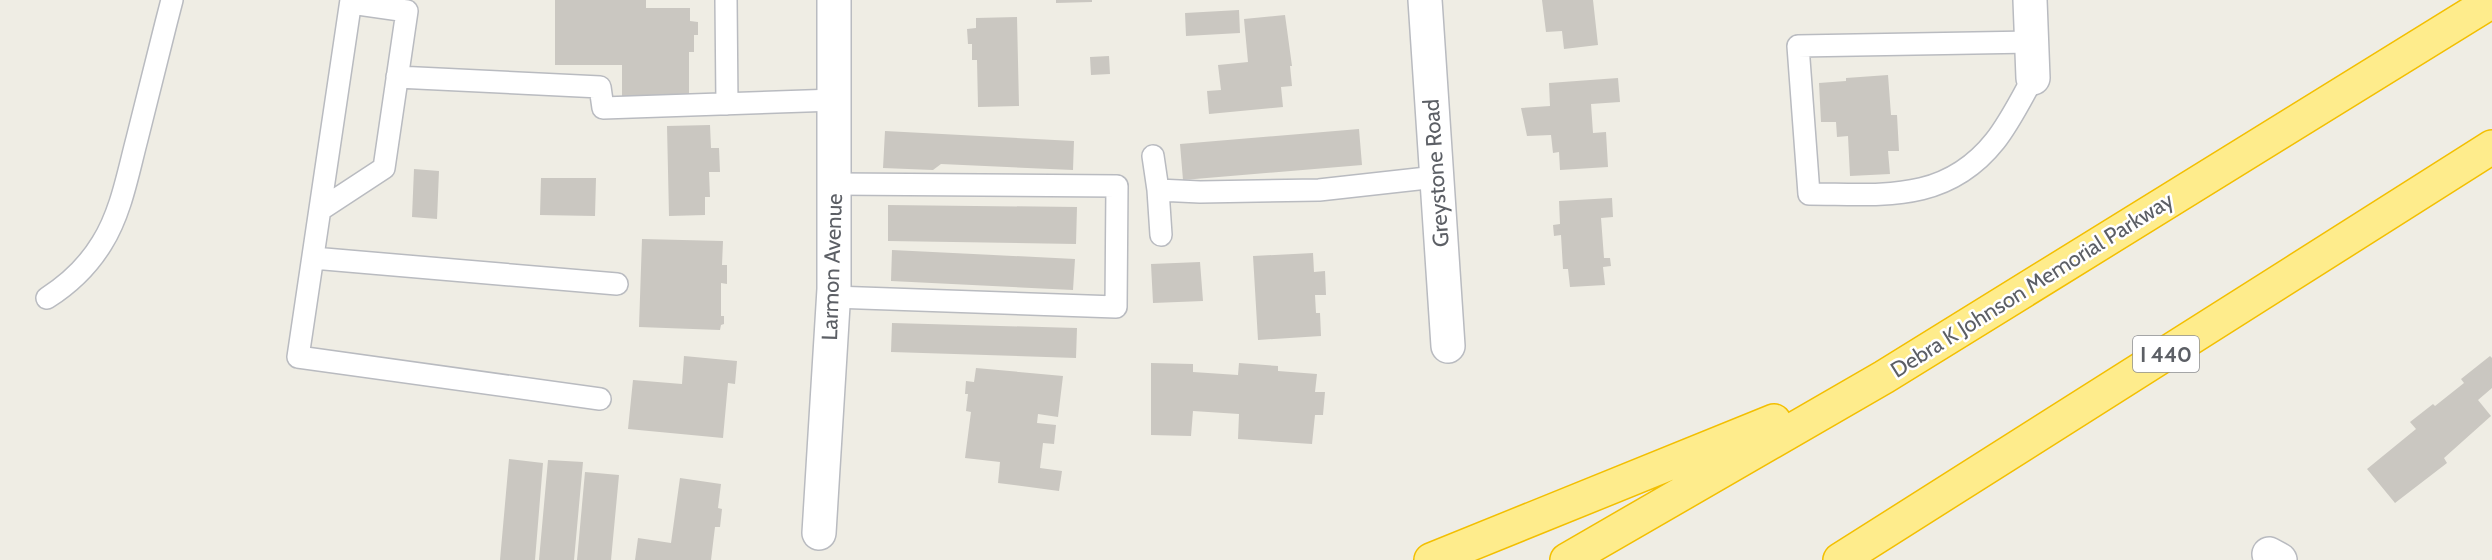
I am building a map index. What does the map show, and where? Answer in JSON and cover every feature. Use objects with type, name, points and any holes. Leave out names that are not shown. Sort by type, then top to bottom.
[{"type":"highway","name":"Debra K Johnson Memorial Parkway","points":[[1567,560],[1884,377],[2492,1]]},
{"type":"highway","name":"I 440","points":[[1840,560],[2492,147]]},
{"type":"highway","points":[[1431,560],[1884,377]]},
{"type":"street","name":"Larmon Avenue","points":[[819,534],[833,297],[834,0]]},
{"type":"street","name":"Greystone Road","points":[[1425,0],[1448,346]]},
{"type":"street","points":[[2030,0],[2033,78]]},
{"type":"lane","points":[[47,298],[74,278],[87,263],[102,243],[113,220],[131,163],[172,0]]},
{"type":"lane","points":[[726,0],[727,104]]},
{"type":"lane","points":[[320,210],[384,168],[407,11],[351,2],[298,357],[600,399]]},
{"type":"lane","points":[[2032,42],[1798,46],[1809,194],[1906,193],[1943,183],[1971,166],[1995,141],[2033,78]]},
{"type":"lane","points":[[397,77],[600,87],[603,108],[835,99]]},
{"type":"lane","points":[[1152,156],[1158,190],[1161,235]]},
{"type":"lane","points":[[1158,190],[1200,192],[1319,190],[1436,177]]},
{"type":"lane","points":[[833,297],[1116,307],[1117,186],[835,184]]},
{"type":"lane","points":[[313,258],[617,284]]},
{"type":"building","points":[[555,0],[646,0],[646,8],[690,8],[690,21],[698,22],[698,35],[694,35],[694,52],[689,52],[689,98],[622,98],[622,65],[555,65]]},
{"type":"building","points":[[1056,0],[1092,0],[1092,2],[1056,3]]},
{"type":"building","points":[[1542,0],[1593,0],[1598,45],[1564,49],[1562,31],[1546,32]]},
{"type":"building","points":[[1239,10],[1240,33],[1186,36],[1185,13]]},
{"type":"building","points":[[1285,15],[1292,66],[1290,66],[1292,86],[1281,87],[1283,107],[1209,114],[1207,91],[1221,90],[1218,65],[1248,62],[1244,19]]},
{"type":"building","points":[[1017,17],[1019,106],[978,107],[977,60],[972,60],[972,44],[968,44],[967,29],[976,28],[976,18]]},
{"type":"building","points":[[1109,56],[1110,74],[1091,75],[1090,57]]},
{"type":"building","points":[[1888,75],[1891,115],[1897,115],[1899,151],[1888,151],[1890,174],[1850,176],[1848,136],[1837,137],[1836,122],[1821,122],[1819,83],[1846,81],[1846,78]]},
{"type":"building","points":[[1618,78],[1620,102],[1591,104],[1593,133],[1606,132],[1608,167],[1560,170],[1559,152],[1553,153],[1551,135],[1527,136],[1521,108],[1550,106],[1549,83]]},
{"type":"building","points":[[710,125],[711,148],[719,148],[720,172],[709,172],[710,197],[705,197],[705,215],[669,216],[667,126]]},
{"type":"building","points":[[1359,129],[1362,165],[1183,180],[1180,144]]},
{"type":"building","points":[[885,131],[1074,141],[1073,170],[941,164],[933,170],[883,168]]},
{"type":"building","points":[[414,169],[439,171],[437,219],[412,217]]},
{"type":"building","points":[[541,178],[596,178],[595,216],[540,215]]},
{"type":"building","points":[[1612,198],[1613,217],[1601,218],[1604,258],[1610,258],[1611,266],[1603,267],[1605,285],[1570,287],[1568,269],[1563,269],[1561,235],[1554,236],[1553,225],[1560,224],[1559,201]]},
{"type":"building","points":[[888,205],[1077,207],[1076,244],[888,241]]},
{"type":"building","points":[[642,239],[723,241],[722,265],[727,265],[727,284],[721,283],[721,316],[724,316],[724,324],[721,325],[720,330],[639,327]]},
{"type":"building","points":[[892,250],[1075,259],[1073,290],[891,281]]},
{"type":"building","points":[[1313,253],[1314,272],[1325,271],[1326,295],[1315,295],[1316,313],[1320,313],[1321,336],[1258,340],[1253,256]]},
{"type":"building","points":[[1200,262],[1203,301],[1153,303],[1151,264]]},
{"type":"building","points":[[892,323],[1077,328],[1076,358],[891,352]]},
{"type":"building","points":[[684,356],[737,361],[735,384],[728,383],[723,438],[628,429],[633,380],[682,384]]},
{"type":"building","points":[[2490,356],[2492,358],[2492,388],[2478,400],[2491,416],[2444,458],[2447,463],[2395,503],[2367,469],[2416,429],[2410,422],[2464,383],[2461,379]]},
{"type":"building","points":[[1151,363],[1193,364],[1193,372],[1238,375],[1239,363],[1278,366],[1278,371],[1317,374],[1315,392],[1325,392],[1323,415],[1315,415],[1312,444],[1238,439],[1239,414],[1193,411],[1191,436],[1151,435]]},
{"type":"building","points":[[976,368],[1063,376],[1058,417],[1038,414],[1037,423],[1056,425],[1054,444],[1043,443],[1040,468],[1062,471],[1059,491],[998,483],[1000,462],[965,458],[971,412],[966,411],[968,394],[965,394],[966,381],[974,382]]},
{"type":"building","points":[[509,459],[543,463],[535,560],[500,560]]},
{"type":"building","points":[[548,460],[583,462],[574,560],[539,560]]},
{"type":"building","points":[[585,472],[619,475],[611,560],[577,560]]},
{"type":"building","points":[[680,478],[721,484],[718,508],[722,509],[720,527],[715,527],[711,560],[635,560],[638,538],[671,543]]}]
